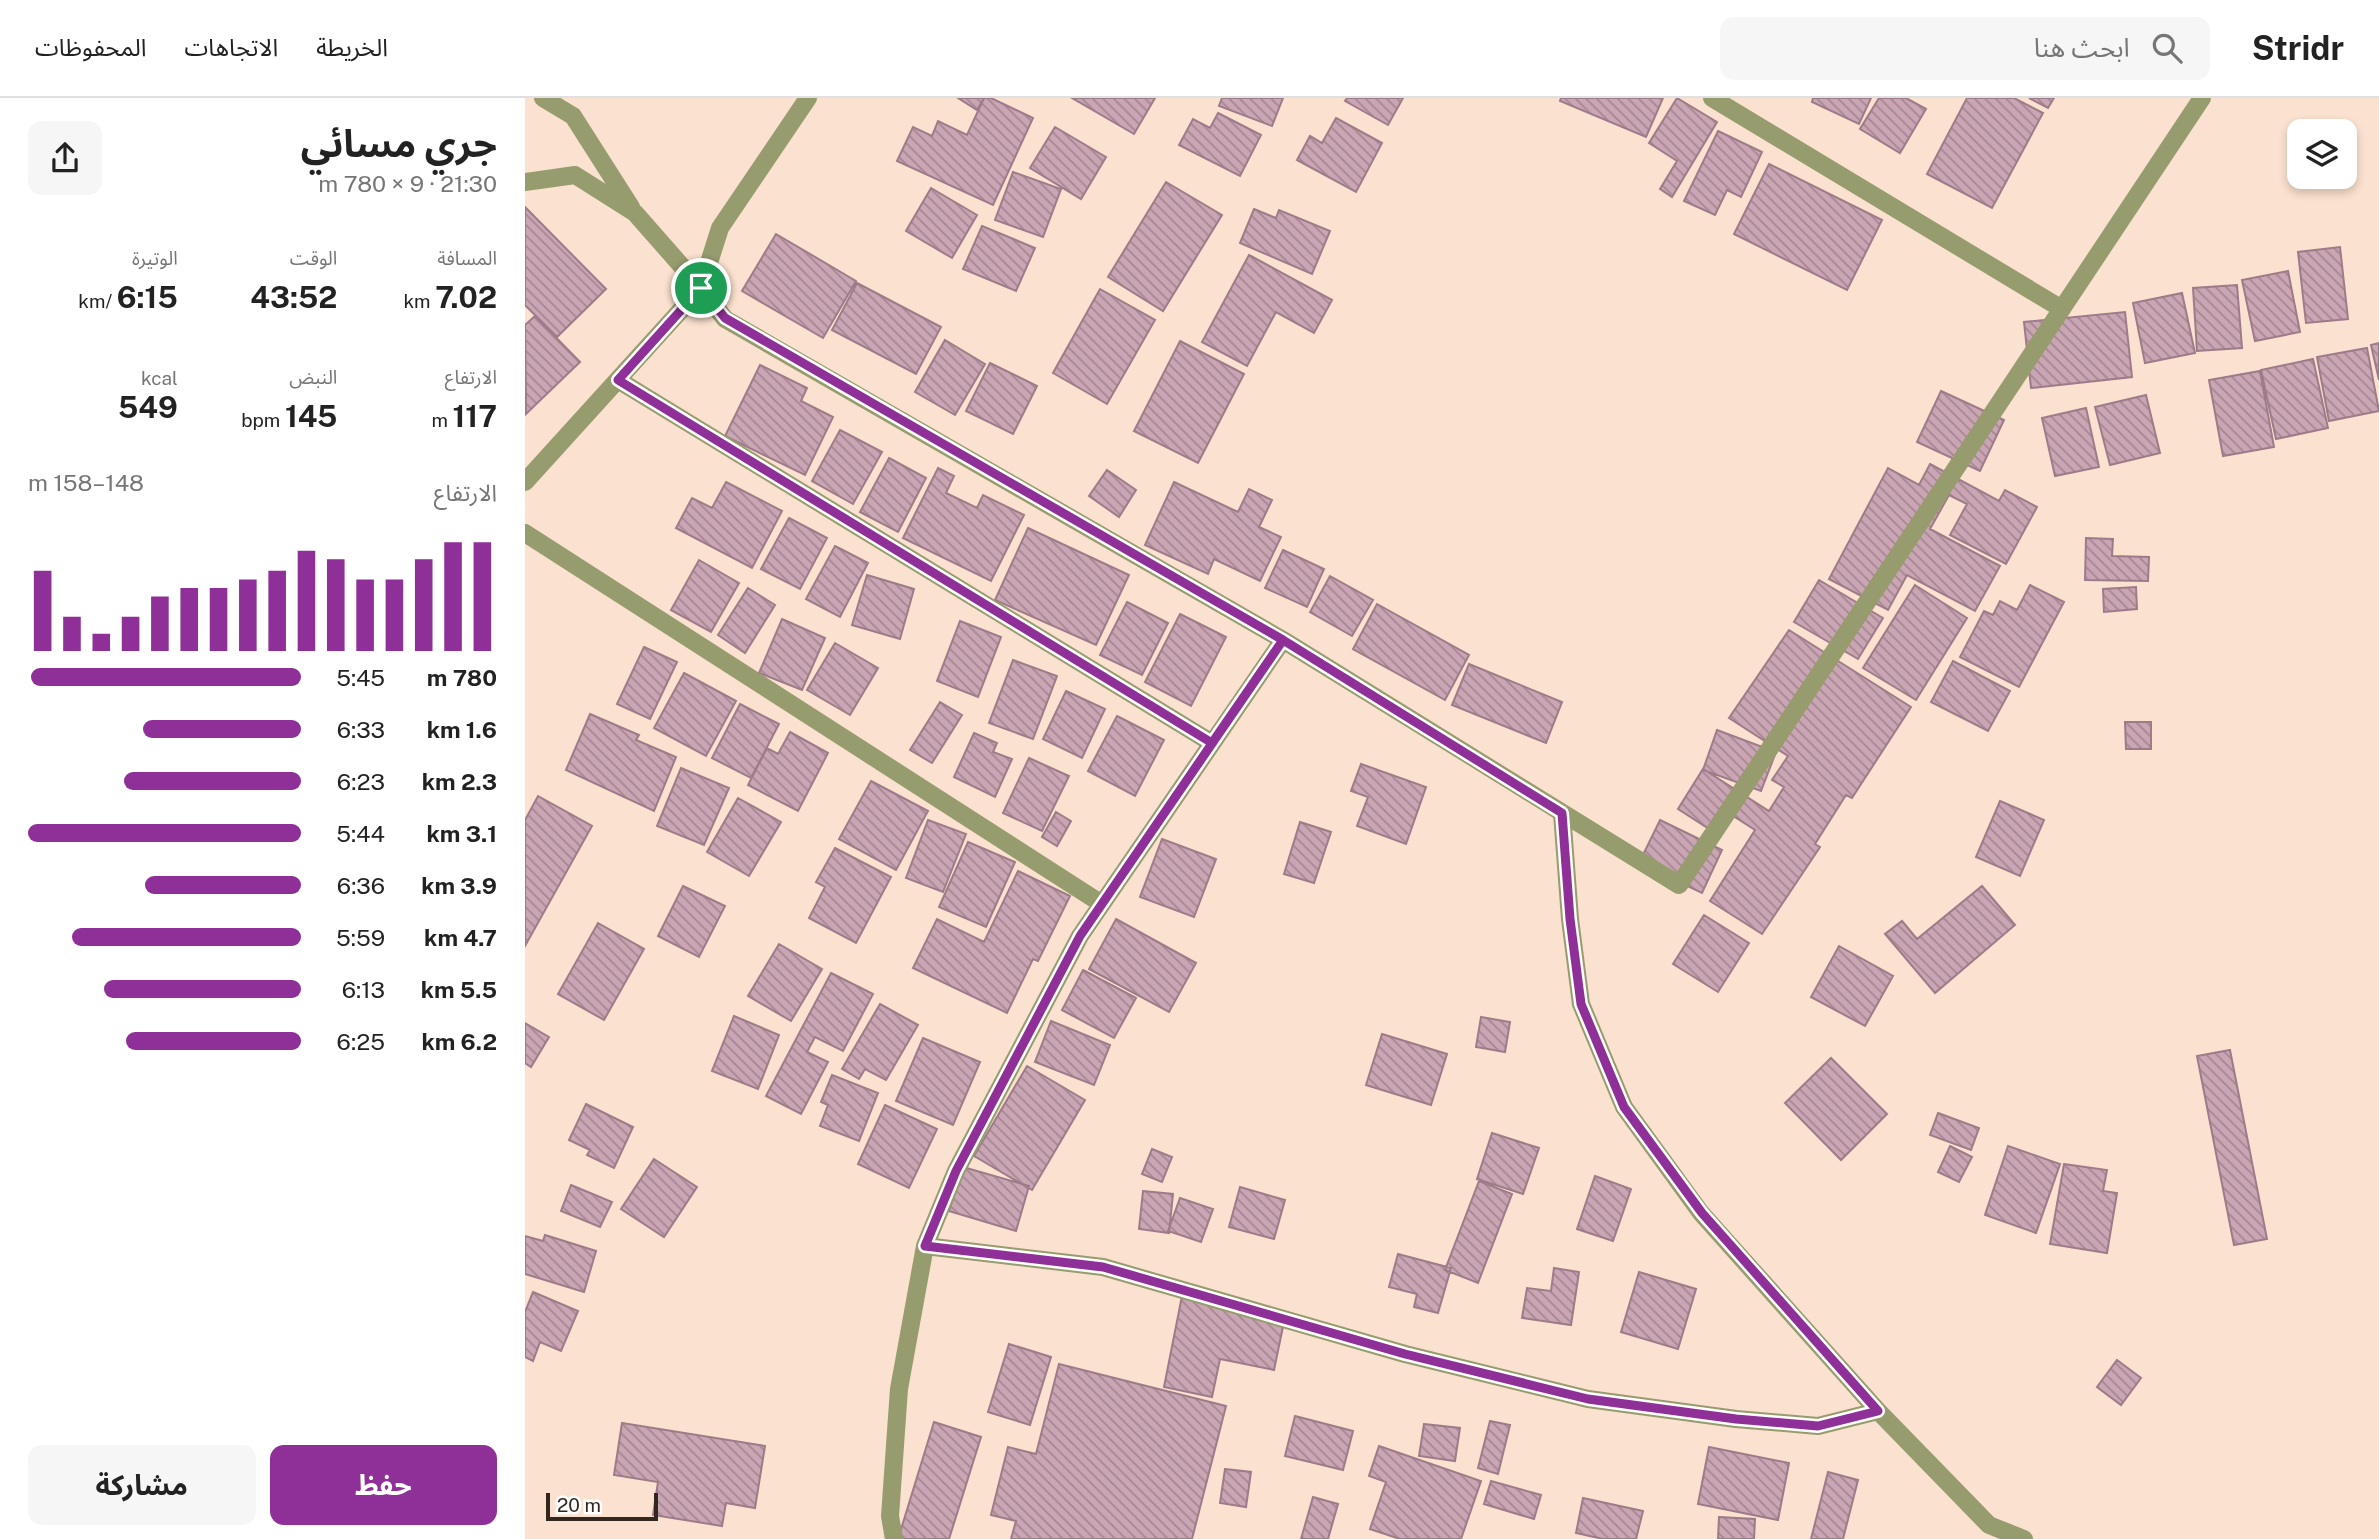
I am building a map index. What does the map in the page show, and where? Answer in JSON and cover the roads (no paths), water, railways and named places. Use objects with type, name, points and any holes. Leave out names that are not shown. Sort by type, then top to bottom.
[{"type":"street","points":[[543,98],[573,116],[635,213],[725,318],[1283,640],[1679,885],[2202,98]]},
{"type":"street","points":[[525,482],[701,288],[720,228],[808,98]]},
{"type":"street","points":[[1712,98],[2062,309]]},
{"type":"street","points":[[525,182],[575,175],[635,213]]},
{"type":"street","points":[[618,380],[1212,743]]},
{"type":"street","points":[[525,533],[1102,904]]},
{"type":"street","points":[[894,1539],[890,1516],[899,1389],[925,1246],[956,1171],[1080,936],[1283,640]]},
{"type":"street","points":[[1562,813],[1570,919],[1581,1004],[1624,1107],[1702,1213],[1878,1411],[1989,1525],[2024,1539]]},
{"type":"street","points":[[925,1246],[1103,1267],[1405,1354],[1588,1399],[1736,1419],[1818,1426],[1878,1411]]}]
